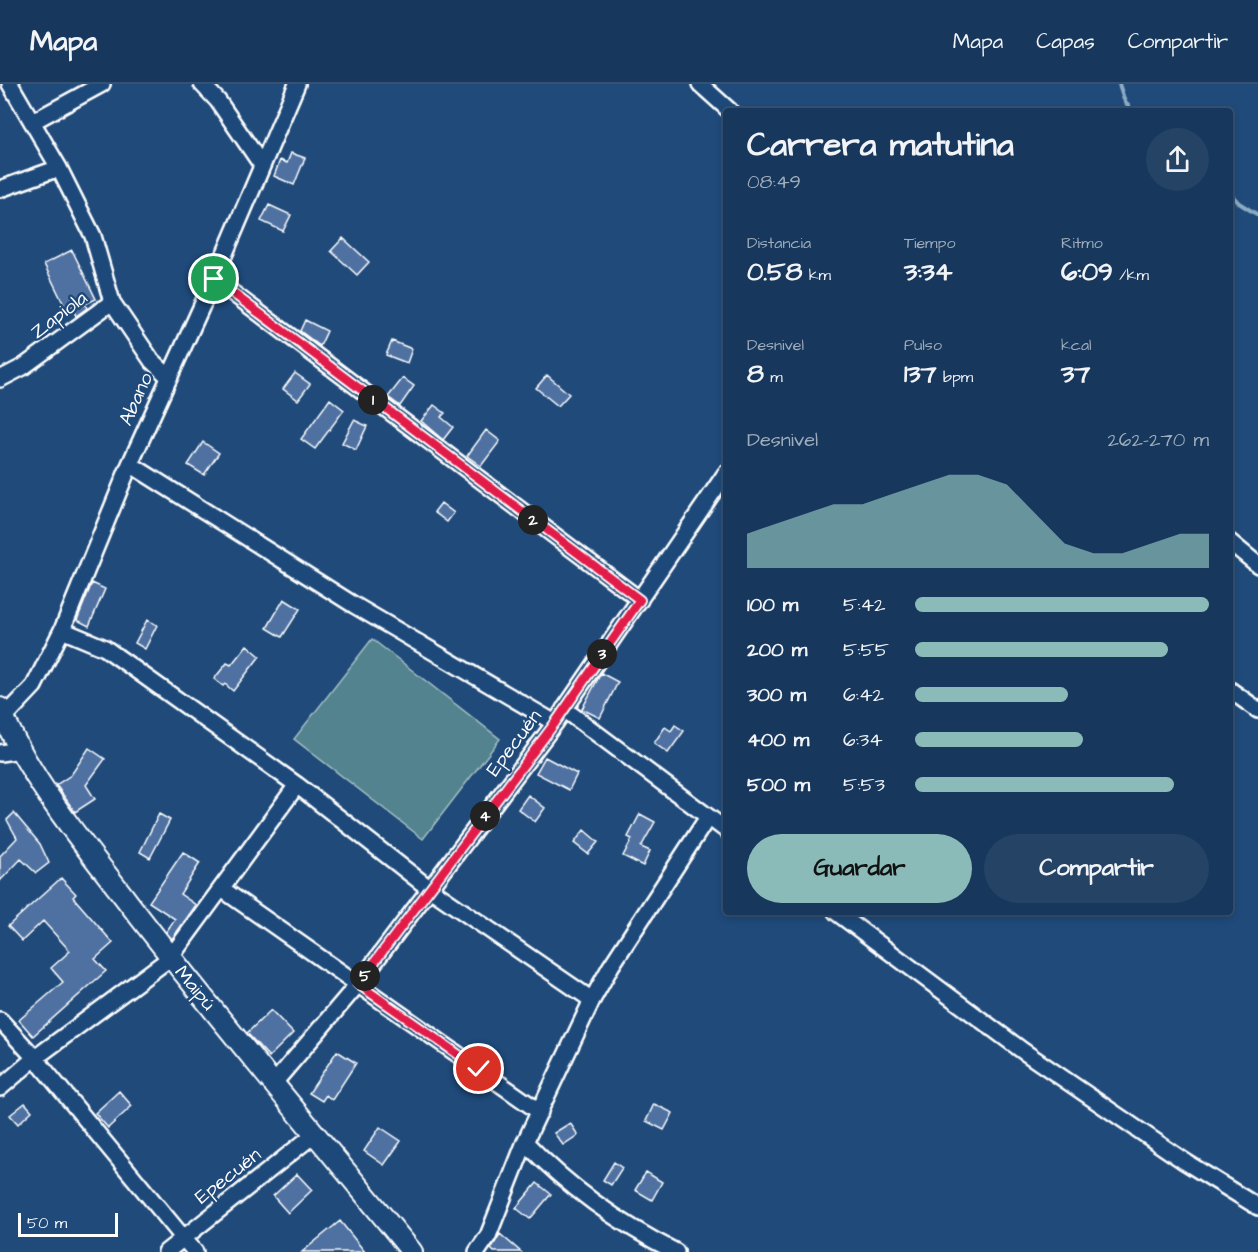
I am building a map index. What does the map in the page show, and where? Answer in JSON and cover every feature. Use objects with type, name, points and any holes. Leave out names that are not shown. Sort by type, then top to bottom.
[{"type":"main road","name":"Maipú","points":[[1,716],[59,809],[170,958],[412,1252]]},
{"type":"street","points":[[10,84],[59,168],[93,236],[112,302],[152,361],[169,377]]},
{"type":"street","points":[[32,122],[102,84]]},
{"type":"street","points":[[202,84],[218,101],[261,164]]},
{"type":"street","name":"Abano","points":[[1,716],[34,686],[62,630],[130,464],[214,279],[297,84]]},
{"type":"street","points":[[700,84],[727,108]]},
{"type":"street","points":[[0,189],[59,168]]},
{"type":"street","points":[[214,279],[640,600]]},
{"type":"street","name":"Zapiola","points":[[0,379],[23,367],[112,302]]},
{"type":"street","points":[[130,464],[354,605],[555,723]]},
{"type":"street","name":"Epecuén","points":[[274,1083],[358,984],[555,723],[723,476]]},
{"type":"street","points":[[1233,544],[1258,565]]},
{"type":"street","points":[[62,630],[105,648],[297,785],[430,889],[592,1000]]},
{"type":"street","points":[[1233,692],[1258,710]]},
{"type":"street","points":[[564,709],[723,828]]},
{"type":"street","points":[[0,753],[21,750]]},
{"type":"street","points":[[0,1089],[35,1058],[170,958],[297,785]]},
{"type":"street","points":[[477,1252],[488,1236],[525,1142],[592,1000],[611,966],[708,817]]},
{"type":"street","points":[[222,889],[540,1112]]},
{"type":"street","points":[[840,915],[1023,1051],[1184,1161],[1258,1207]]},
{"type":"street","points":[[0,1020],[35,1058],[195,1252]]},
{"type":"street","name":"Epecuén","points":[[166,1252],[316,1133]]},
{"type":"street","points":[[525,1142],[560,1178],[594,1203],[648,1238],[676,1252]]},
{"type":"green space","points":[[372,639],[500,739],[423,839],[294,739]]},
{"type":"building","points":[[291,153],[305,158],[294,185],[274,176],[280,160],[287,163]]},
{"type":"building","points":[[269,205],[291,215],[283,231],[261,221]]},
{"type":"building","points":[[343,238],[369,262],[357,275],[331,251]]},
{"type":"building","points":[[72,250],[96,299],[85,304],[87,308],[76,316],[71,304],[65,307],[44,264]]},
{"type":"building","points":[[305,320],[327,331],[320,346],[300,331]]},
{"type":"building","points":[[392,341],[412,349],[407,363],[386,355]]},
{"type":"building","points":[[295,373],[310,384],[298,400],[283,389]]},
{"type":"building","points":[[547,375],[569,394],[558,406],[536,388]]},
{"type":"building","points":[[403,378],[414,386],[400,406],[388,397]]},
{"type":"building","points":[[330,399],[344,410],[315,449],[301,439]]},
{"type":"building","points":[[434,405],[445,413],[441,417],[453,427],[443,440],[421,421]]},
{"type":"building","points":[[354,420],[367,426],[356,450],[342,443]]},
{"type":"building","points":[[486,430],[500,441],[481,466],[467,456]]},
{"type":"building","points":[[203,442],[219,453],[204,475],[188,465]]},
{"type":"building","points":[[441,503],[454,513],[447,522],[434,512]]},
{"type":"building","points":[[92,583],[105,589],[89,626],[77,620]]},
{"type":"building","points":[[284,599],[300,609],[282,637],[267,628]]},
{"type":"building","points":[[147,620],[157,625],[145,649],[135,643]]},
{"type":"building","points":[[247,645],[260,656],[233,691],[214,679],[227,663],[231,665]]},
{"type":"building","points":[[601,673],[618,682],[600,718],[582,709]]},
{"type":"building","points":[[675,725],[684,731],[668,753],[654,743],[665,727],[671,731]]},
{"type":"building","points":[[89,748],[105,759],[86,785],[95,799],[75,812],[56,785],[71,775]]},
{"type":"building","points":[[545,757],[577,774],[569,790],[536,773]]},
{"type":"building","points":[[528,795],[545,808],[535,822],[518,809]]},
{"type":"building","points":[[14,813],[40,844],[49,863],[36,873],[21,859],[0,881],[0,856],[17,838],[7,820]]},
{"type":"building","points":[[159,814],[170,820],[150,858],[140,852]]},
{"type":"building","points":[[640,814],[655,822],[641,847],[650,851],[643,866],[623,856],[632,839],[628,837]]},
{"type":"building","points":[[584,830],[598,842],[588,854],[574,843]]},
{"type":"building","points":[[183,852],[200,863],[180,894],[196,905],[172,939],[166,932],[175,919],[149,902]]},
{"type":"building","points":[[61,878],[76,894],[73,897],[113,943],[95,959],[106,971],[33,1036],[19,1020],[63,982],[51,968],[70,951],[43,921],[22,941],[8,926]]},
{"type":"building","points":[[271,1010],[293,1033],[269,1057],[247,1033]]},
{"type":"building","points":[[337,1051],[356,1063],[332,1100],[326,1095],[322,1101],[309,1093]]},
{"type":"building","points":[[119,1091],[132,1106],[108,1128],[95,1113]]},
{"type":"building","points":[[25,1103],[32,1111],[18,1124],[10,1115]]},
{"type":"building","points":[[654,1104],[673,1113],[664,1130],[646,1121]]},
{"type":"building","points":[[570,1123],[578,1135],[563,1145],[554,1133]]},
{"type":"building","points":[[380,1127],[401,1141],[384,1165],[364,1151]]},
{"type":"building","points":[[614,1162],[622,1168],[611,1185],[603,1180]]},
{"type":"building","points":[[646,1172],[662,1182],[652,1200],[635,1190]]},
{"type":"building","points":[[297,1174],[312,1190],[288,1213],[273,1196]]},
{"type":"building","points":[[537,1183],[551,1194],[530,1219],[516,1208]]},
{"type":"building","points":[[340,1221],[365,1252],[302,1252]]},
{"type":"building","points":[[500,1234],[521,1252],[494,1252],[491,1249]]},
{"type":"waterway","points":[[1119,84],[1125,102],[1130,108]]},
{"type":"waterway","points":[[1233,196],[1258,215]]},
{"type":"route","points":[[214,279],[640,600],[555,723],[358,984],[479,1069]]}]
